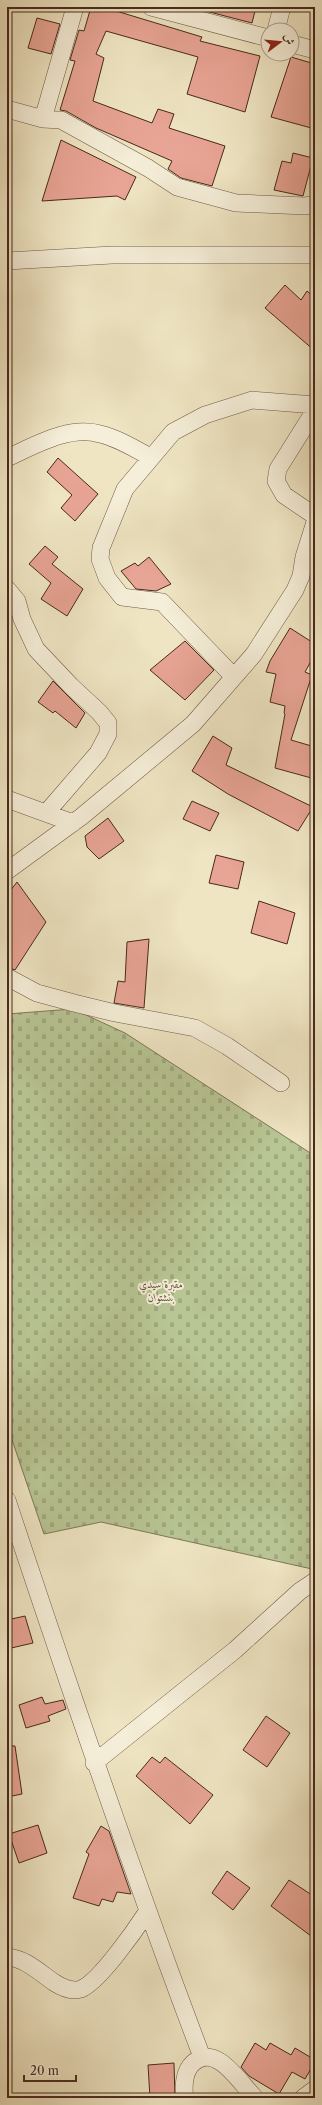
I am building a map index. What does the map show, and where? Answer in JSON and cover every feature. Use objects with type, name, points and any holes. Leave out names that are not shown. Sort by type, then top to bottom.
[{"type":"street","points":[[43,119],[75,7]]},
{"type":"street","points":[[150,7],[199,13],[260,35]]},
{"type":"street","points":[[278,22],[282,7]]},
{"type":"street","points":[[300,46],[315,50]]},
{"type":"street","points":[[7,109],[43,119],[61,120],[148,168],[176,187],[236,202],[305,206],[315,204]]},
{"type":"street","points":[[7,261],[112,255],[315,255]]},
{"type":"street","points":[[234,677],[162,602],[122,597],[107,578],[100,559],[101,548],[125,489],[150,457],[173,432],[205,414],[252,400],[315,404]]},
{"type":"street","points":[[315,410],[278,469],[276,481],[284,495],[315,516]]},
{"type":"street","points":[[7,458],[40,443],[72,433],[99,433],[126,444],[150,457]]},
{"type":"street","points":[[7,871],[73,823],[192,724],[234,677],[254,654],[294,590],[309,560],[315,522]]},
{"type":"street","points":[[7,589],[17,601],[22,619],[36,649],[71,686],[99,712],[108,723],[108,734],[98,753],[47,812]]},
{"type":"street","points":[[7,799],[47,812],[73,823]]},
{"type":"street","points":[[7,977],[37,993],[115,1014],[195,1028],[227,1046],[281,1083]]},
{"type":"street","points":[[7,1500],[94,1763],[147,1912],[202,2057]]},
{"type":"street","points":[[94,1763],[235,1650],[300,1591],[315,1581]]},
{"type":"street","points":[[7,1957],[21,1960],[65,1988],[81,1989],[90,1983],[103,1969],[130,1937],[147,1912]]},
{"type":"street","points":[[185,2098],[186,2075],[189,2067],[202,2057],[212,2056],[218,2060],[255,2098]]},
{"type":"street","points":[[303,2098],[315,2089]]},
{"type":"green space","name":"مقبرة سيدي بنشتوان","points":[[73,1009],[125,1033],[315,1156],[315,1531],[312,1569],[101,1522],[44,1534],[7,1425],[7,1014]]},
{"type":"building","points":[[91,7],[103,7],[202,37],[200,41],[260,56],[245,112],[187,94],[198,57],[106,31],[96,54],[104,58],[93,101],[152,123],[158,109],[174,114],[169,128],[225,146],[212,186],[181,178],[168,169],[172,161],[96,128],[66,111],[60,110],[75,61],[70,60],[79,30],[84,31]]},
{"type":"building","points":[[203,7],[256,7],[252,23],[202,10]]},
{"type":"building","points":[[37,18],[60,24],[51,54],[28,48]]},
{"type":"building","points":[[300,60],[315,64],[315,129],[271,117],[289,62],[300,62]]},
{"type":"building","points":[[61,140],[136,177],[125,200],[117,196],[42,201]]},
{"type":"building","points":[[293,153],[313,158],[303,196],[274,190],[282,161],[291,163]]},
{"type":"building","points":[[285,285],[301,300],[307,291],[315,298],[315,351],[265,308]]},
{"type":"building","points":[[58,458],[98,494],[75,521],[61,508],[72,495],[47,472]]},
{"type":"building","points":[[45,546],[58,557],[52,564],[83,589],[67,616],[41,599],[51,583],[29,564]]},
{"type":"building","points":[[149,557],[171,584],[156,591],[136,589],[121,571],[135,563],[138,566]]},
{"type":"building","points":[[290,628],[315,644],[315,654],[305,672],[312,675],[291,740],[315,747],[315,779],[275,768],[285,714],[285,706],[270,702],[276,674],[266,672],[270,661]]},
{"type":"building","points":[[185,641],[214,670],[185,700],[150,670]]},
{"type":"building","points":[[53,681],[85,713],[76,728],[55,711],[53,713],[38,702]]},
{"type":"building","points":[[213,736],[232,748],[226,765],[313,807],[298,831],[228,794],[192,771]]},
{"type":"building","points":[[192,801],[219,813],[210,831],[183,819]]},
{"type":"building","points":[[108,818],[124,841],[99,859],[87,847],[85,836]]},
{"type":"building","points":[[216,855],[244,862],[238,889],[209,883]]},
{"type":"building","points":[[17,882],[46,922],[15,970],[7,967],[7,895]]},
{"type":"building","points":[[259,901],[295,913],[287,944],[251,933]]},
{"type":"building","points":[[149,939],[144,1008],[114,1003],[118,981],[125,982],[127,942]]},
{"type":"building","points":[[25,1616],[33,1643],[7,1649],[7,1620]]},
{"type":"building","points":[[42,1697],[45,1704],[63,1700],[66,1709],[48,1716],[50,1721],[26,1728],[19,1705]]},
{"type":"building","points":[[266,1716],[290,1733],[267,1767],[243,1750]]},
{"type":"building","points":[[7,1746],[15,1746],[22,1794],[7,1797]]},
{"type":"building","points":[[152,1757],[160,1763],[165,1757],[213,1795],[190,1824],[136,1776]]},
{"type":"building","points":[[38,1825],[47,1853],[19,1863],[9,1834]]},
{"type":"building","points":[[101,1826],[109,1831],[131,1894],[117,1892],[113,1902],[102,1899],[99,1906],[73,1898],[89,1854],[86,1852]]},
{"type":"building","points":[[227,1871],[250,1888],[233,1910],[212,1893]]},
{"type":"building","points":[[289,1880],[315,1897],[315,1939],[271,1906]]},
{"type":"building","points":[[255,2043],[266,2050],[270,2043],[291,2055],[295,2048],[315,2060],[315,2062],[305,2079],[292,2072],[279,2094],[249,2076],[241,2067]]},
{"type":"building","points":[[174,2063],[175,2098],[150,2098],[148,2065]]}]
